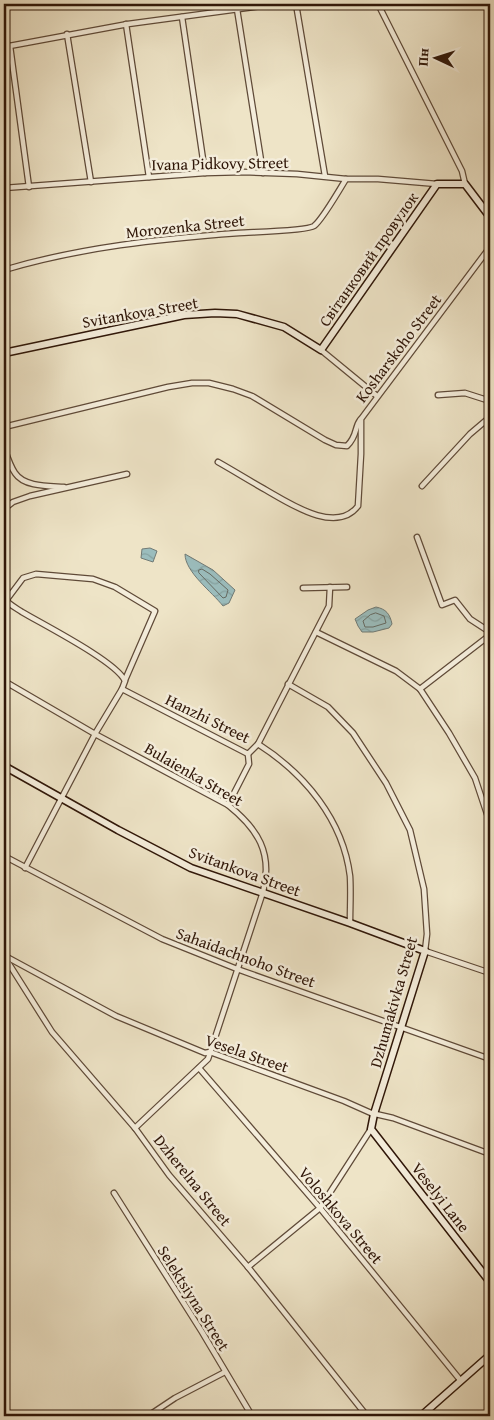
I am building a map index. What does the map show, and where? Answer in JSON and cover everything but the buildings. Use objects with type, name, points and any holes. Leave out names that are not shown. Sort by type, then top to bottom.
[{"type":"street","points":[[4,47],[126,24],[276,4]]},
{"type":"street","points":[[296,4],[325,176]]},
{"type":"street","points":[[378,4],[462,171],[465,184],[490,217]]},
{"type":"street","points":[[237,9],[263,173]]},
{"type":"street","points":[[182,17],[205,173]]},
{"type":"street","points":[[126,24],[150,177]]},
{"type":"street","points":[[67,34],[91,182]]},
{"type":"street","points":[[10,46],[30,187]]},
{"type":"street","name":"Ivana Pidkovy Street","points":[[4,188],[205,173],[263,173],[437,184]]},
{"type":"street","name":"Morozenka Street","points":[[4,270],[40,259],[106,246],[173,238],[272,230],[306,230],[315,225],[346,179]]},
{"type":"street","points":[[437,184],[465,184]]},
{"type":"street","name":"Світанковий провулок","points":[[321,350],[437,184]]},
{"type":"street","name":"Kosharskoho Street","points":[[218,462],[308,512],[320,516],[342,517],[350,514],[358,506],[361,419],[490,247]]},
{"type":"street","name":"Svitankova Street","points":[[4,353],[184,315],[237,314],[284,327],[321,350],[378,396]]},
{"type":"street","points":[[4,427],[133,394],[192,383],[233,389],[252,396],[336,445],[347,446],[354,438],[361,419]]},
{"type":"street","points":[[438,395],[465,393],[490,401]]},
{"type":"street","points":[[422,486],[470,434],[490,417]]},
{"type":"street","points":[[4,447],[15,474],[23,481],[68,488]]},
{"type":"street","points":[[4,508],[13,502],[30,496],[127,474]]},
{"type":"street","points":[[417,537],[442,605],[455,600],[470,619],[490,633],[420,689]]},
{"type":"street","points":[[25,868],[95,734],[122,689],[155,611],[115,587],[93,579],[36,574],[23,578],[4,601],[110,665],[122,675],[125,681]]},
{"type":"street","points":[[303,588],[347,587]]},
{"type":"street","points":[[258,744],[329,606],[330,588]]},
{"type":"street","points":[[316,632],[396,671],[420,689],[449,733],[475,778],[490,823]]},
{"type":"street","name":"Bulaienka Street","points":[[4,681],[95,734],[228,805],[245,818],[261,841],[264,851],[267,872],[262,892],[208,1059],[136,1128]]},
{"type":"street","name":"Dzhumakivka Street","points":[[248,1267],[320,1208],[371,1129],[424,951],[427,934],[424,889],[410,830],[386,783],[353,733],[328,706],[288,684]]},
{"type":"street","name":"Hanzhi Street","points":[[122,689],[248,754],[258,744],[278,757],[314,792],[339,835],[345,853],[350,877],[350,923]]},
{"type":"street","points":[[228,805],[249,764],[248,754]]},
{"type":"street","name":"Svitankova Street","points":[[4,766],[118,830],[191,868],[490,973]]},
{"type":"street","name":"Sahaidachnoho Street","points":[[4,856],[162,939],[237,969],[490,1059]]},
{"type":"street","name":"Vesela Street","points":[[4,955],[116,1016],[205,1053],[210,1052],[344,1101],[374,1114],[393,1118],[490,1154]]},
{"type":"street","name":"Dzherelna Street","points":[[4,955],[52,1032],[136,1128],[169,1175],[248,1267],[368,1416]]},
{"type":"street","name":"Voloshkova Street","points":[[199,1068],[320,1208],[461,1381]]},
{"type":"street","name":"Veselyi Lane","points":[[371,1129],[490,1282]]},
{"type":"street","name":"Selektsiyna Street","points":[[114,1193],[252,1416]]},
{"type":"street","points":[[421,1416],[490,1355]]},
{"type":"street","points":[[148,1416],[175,1398],[225,1372]]},
{"type":"water","points":[[150,548],[157,551],[153,562],[141,558],[142,549]]},
{"type":"water","points":[[185,554],[213,570],[235,590],[229,603],[223,606],[200,582],[189,568]]},
{"type":"water","points":[[376,607],[387,612],[392,624],[389,628],[373,632],[362,632],[355,619]]}]
